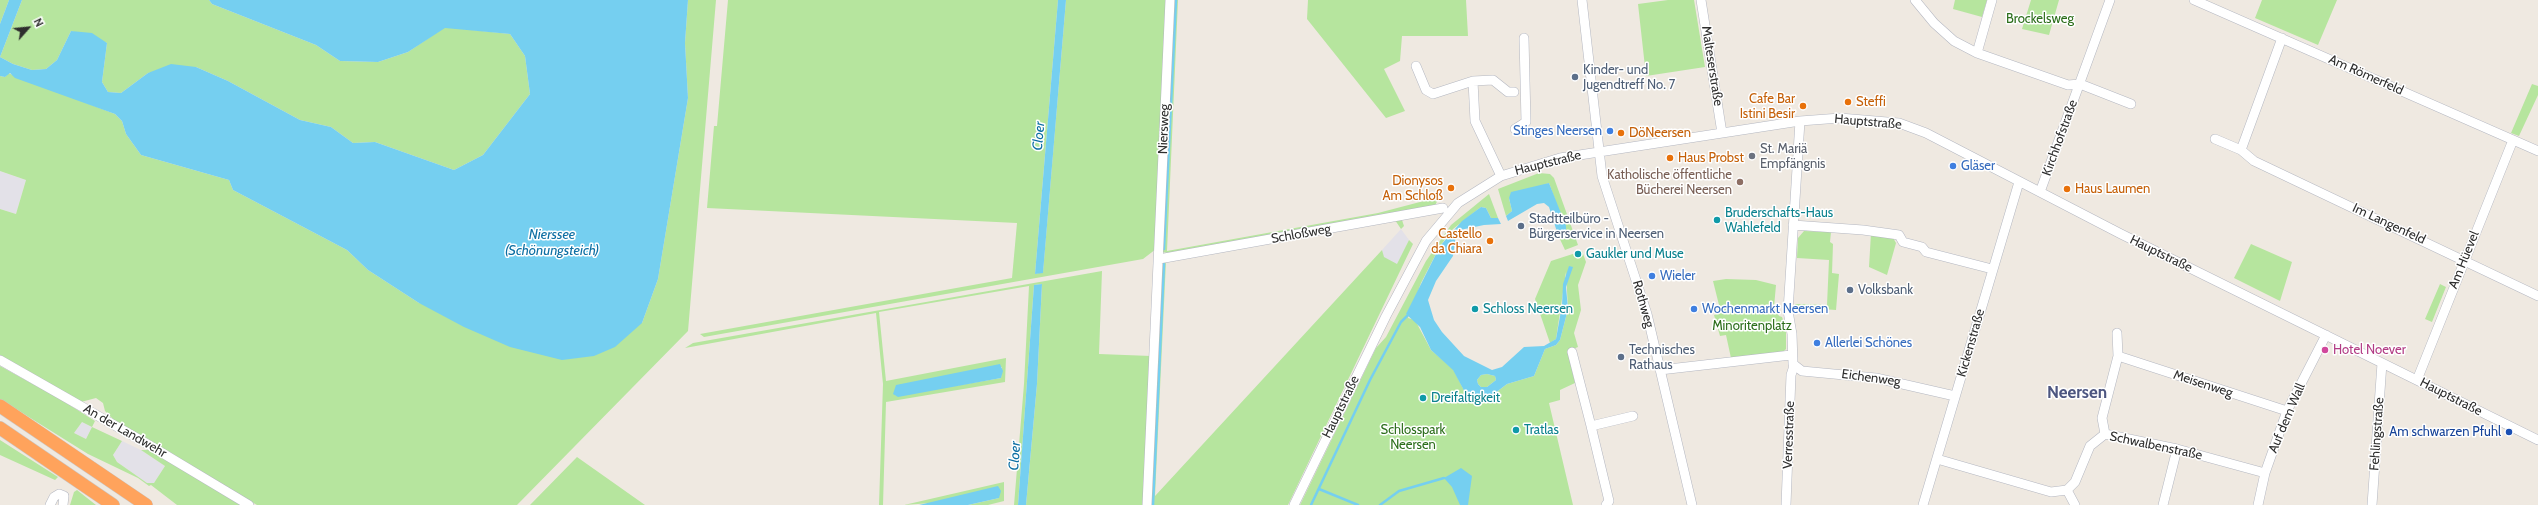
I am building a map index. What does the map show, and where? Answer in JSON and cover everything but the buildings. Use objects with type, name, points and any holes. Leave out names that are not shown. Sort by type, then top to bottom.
[{"type":"highway","points":[[0,406],[146,505]]},
{"type":"highway","points":[[0,428],[113,505]]},
{"type":"street","name":"Niersweg","points":[[1147,505],[1170,0]]},
{"type":"street","name":"Rothweg","points":[[1582,0],[1598,152],[1605,187],[1642,298],[1692,505]]},
{"type":"street","name":"Malteserstraße","points":[[1701,0],[1722,133]]},
{"type":"street","points":[[1914,0],[1934,23],[1949,36],[1977,53],[2068,84],[2080,84]]},
{"type":"street","points":[[1977,53],[1992,0]]},
{"type":"street","name":"Kirchhofstraße","points":[[2040,192],[2110,0]]},
{"type":"street","name":"Am Römerfeld","points":[[2194,0],[2538,151]]},
{"type":"street","points":[[1516,129],[1526,122],[1524,38]]},
{"type":"street","points":[[2241,150],[2282,38]]},
{"type":"street","points":[[1416,66],[1426,90],[1432,94],[1472,81],[1493,80],[1508,92],[1514,92]]},
{"type":"street","points":[[1472,81],[1475,121],[1501,176]]},
{"type":"street","name":"Kirchhofstraße","points":[[2080,84],[2131,104]]},
{"type":"street","name":"Hauptstraße","points":[[1294,505],[1386,316],[1426,241],[1458,203],[1501,176],[1528,166],[1560,158],[1800,121],[1840,118],[1899,123],[1926,133],[2019,182],[2538,440]]},
{"type":"street","points":[[1792,360],[1792,334],[1788,311],[1800,121]]},
{"type":"street","name":"Im Langenfeld","points":[[2215,139],[2241,150],[2254,161],[2538,296]]},
{"type":"street","name":"Am Hüevel","points":[[2417,380],[2513,140]]},
{"type":"street","name":"Kickenstraße","points":[[1923,505],[2019,182]]},
{"type":"street","name":"Schloßweg","points":[[1159,259],[1443,208]]},
{"type":"street","points":[[1793,225],[1863,230],[1899,235],[1903,242],[1922,246],[1926,252],[1992,269]]},
{"type":"street","points":[[2105,434],[2102,418],[2118,356],[2117,333]]},
{"type":"street","name":"Auf dem Wall","points":[[2258,505],[2265,473],[2287,411],[2326,335]]},
{"type":"street","points":[[1572,352],[1609,501],[1606,505]]},
{"type":"street","name":"Meisenweg","points":[[2118,356],[2287,411]]},
{"type":"street","name":"An der Landwehr","points":[[0,360],[149,444],[249,505]]},
{"type":"street","name":"Eichenweg","points":[[1660,370],[1792,360],[1805,371],[1885,379],[1955,396]]},
{"type":"street","name":"Verresstraße","points":[[1786,505],[1792,360]]},
{"type":"street","name":"Fehlingstraße","points":[[2372,505],[2382,363]]},
{"type":"street","points":[[1591,426],[1633,416]]},
{"type":"street","name":"Schwalbenstraße","points":[[2067,490],[2075,482],[2090,446],[2105,434],[2177,449],[2265,473]]},
{"type":"street","points":[[2163,505],[2177,449]]},
{"type":"street","points":[[1937,459],[2052,492],[2067,490],[2075,505]]},
{"type":"street","points":[[50,505],[54,497],[60,494],[64,496],[63,505]]},
{"type":"shaded area","points":[[0,171],[26,180],[16,214],[0,209]]},
{"type":"shaded area","points":[[1401,229],[1409,240],[1397,265],[1383,257],[1382,250]]},
{"type":"shaded area","points":[[82,422],[92,427],[86,439],[74,433]]},
{"type":"shaded area","points":[[122,441],[141,450],[165,466],[154,483],[147,483],[117,462],[113,455]]},
{"type":"green space","points":[[0,0],[9,0],[0,24]]},
{"type":"green space","points":[[22,0],[209,0],[212,4],[316,45],[340,61],[378,62],[408,52],[445,27],[510,34],[525,56],[530,94],[483,155],[454,170],[375,142],[353,143],[331,127],[300,120],[228,81],[196,67],[148,73],[121,93],[108,92],[102,82],[107,43],[71,31],[57,60],[46,69],[32,70],[13,64],[0,57]]},
{"type":"green space","points":[[688,0],[716,0],[688,331],[517,505],[257,505],[114,420],[105,411],[103,403],[96,398],[81,402],[0,356],[0,209],[16,214],[26,180],[0,171],[0,76],[5,77],[8,73],[115,114],[122,121],[126,134],[141,155],[229,180],[233,190],[347,250],[368,270],[419,303],[642,323],[658,279],[688,98],[685,43]]},
{"type":"green space","points":[[728,0],[1058,0],[1035,274],[1043,272],[1066,0],[1167,0],[1156,249],[1143,259],[704,337],[700,334],[1012,278],[1017,223],[707,208],[714,126],[717,126]]},
{"type":"green space","points":[[1173,0],[1178,0],[1167,251],[1378,213],[1439,197],[1435,206],[1174,254],[1162,252]]},
{"type":"green space","points":[[1308,0],[1466,0],[1468,36],[1402,36],[1400,61],[1384,69],[1405,111],[1386,118],[1307,19]]},
{"type":"green space","points":[[1668,0],[1694,0],[1705,67],[1646,76],[1638,4]]},
{"type":"green space","points":[[1955,0],[1987,0],[1982,17],[1953,9]]},
{"type":"green space","name":"Brockelsweg","points":[[2031,0],[2059,0],[2049,35],[2022,29]]},
{"type":"green space","points":[[2262,0],[2337,0],[2318,45],[2255,18]]},
{"type":"green space","points":[[2532,84],[2538,86],[2538,95],[2519,136],[2511,133]]},
{"type":"green space","points":[[1539,173],[1550,174],[1554,178],[1578,245],[1565,250],[1558,235],[1562,236],[1567,233],[1549,183],[1509,198],[1512,211],[1506,216],[1498,189]]},
{"type":"green space","name":"Schlosspark Neersen","points":[[1489,194],[1498,218],[1491,218],[1486,208],[1481,207],[1453,229],[1440,246],[1421,283],[1408,318],[1415,320],[1431,350],[1453,369],[1468,398],[1486,400],[1507,384],[1534,376],[1545,349],[1556,345],[1560,340],[1568,309],[1566,272],[1556,339],[1550,343],[1535,299],[1551,261],[1582,251],[1586,262],[1578,285],[1581,310],[1574,333],[1578,347],[1568,351],[1575,383],[1560,390],[1560,400],[1549,403],[1573,505],[1300,505],[1376,348],[1386,337],[1426,261],[1451,225]]},
{"type":"green space","points":[[1396,219],[1402,220],[1404,226],[1401,229],[1395,220],[1188,257]]},
{"type":"green space","points":[[1804,231],[1831,232],[1830,242],[1833,244],[1832,273],[1839,274],[1836,310],[1795,307],[1795,304],[1827,305],[1829,260],[1797,258],[1798,238]]},
{"type":"green space","points":[[1871,233],[1892,236],[1896,243],[1887,275],[1869,267]]},
{"type":"green space","points":[[1409,240],[1413,244],[1288,505],[1150,505],[1161,262],[1166,261],[1155,496],[1382,250],[1384,257],[1397,264]]},
{"type":"green space","points":[[2251,244],[2292,262],[2280,301],[2234,278]]},
{"type":"green space","points":[[1102,271],[1099,354],[1151,356],[1144,505],[1026,505],[1037,384],[1042,284],[1034,285],[1018,505],[1014,505],[1024,384],[1029,286],[879,312],[886,381],[1006,358],[1005,382],[886,402],[883,505],[879,505],[883,384],[876,313],[685,348],[693,343]],"holes":[[[1002,367],[1001,378],[895,396]]]},
{"type":"green space","name":"Minoritenplatz","points":[[1726,279],[1756,280],[1776,285],[1774,307],[1779,316],[1782,317],[1786,328],[1786,349],[1783,352],[1731,358],[1726,335],[1720,336],[1714,315],[1721,313],[1713,281]]},
{"type":"green space","points":[[2440,284],[2446,287],[2432,322],[2425,319]]},
{"type":"green space","points":[[0,366],[60,399],[95,421],[92,427],[122,441],[113,455],[117,462],[147,483],[154,483],[165,466],[141,450],[150,450],[241,505],[177,505],[151,485],[149,486],[138,478],[88,454],[0,399]],"holes":[[[82,422],[92,427],[86,439],[74,433]]]},
{"type":"green space","points":[[1487,374],[1495,376],[1496,380],[1487,387],[1481,387],[1477,380],[1481,375]]},
{"type":"green space","points":[[0,440],[58,477],[55,480],[0,455]]},
{"type":"green space","points":[[577,457],[645,505],[530,505]]},
{"type":"green space","points":[[1004,482],[1004,501],[988,505],[968,505],[999,498],[904,505]]},
{"type":"green space","points":[[77,490],[96,505],[70,505],[74,492]]},
{"type":"water","points":[[9,0],[22,0],[0,57],[0,24]]},
{"type":"water","name":"Nierssee (Schönungsteich)","points":[[209,0],[688,0],[685,43],[688,98],[658,279],[642,323],[615,347],[594,356],[562,360],[510,347],[464,327],[419,303],[368,270],[347,250],[233,190],[229,180],[141,155],[126,134],[122,121],[115,114],[15,78],[10,73],[5,77],[0,76],[0,57],[13,64],[32,70],[46,69],[57,60],[71,31],[92,33],[107,43],[102,82],[108,92],[121,93],[148,73],[171,64],[196,67],[228,81],[300,120],[331,127],[353,143],[375,142],[454,170],[483,155],[530,94],[525,56],[510,34],[445,28],[408,52],[378,62],[340,61],[316,45],[212,4]]},
{"type":"water","points":[[1058,0],[1066,0],[1043,273],[1035,274]]},
{"type":"water","points":[[1549,183],[1566,226],[1566,235],[1558,235],[1549,207],[1544,203],[1537,204],[1508,221],[1506,216],[1512,211],[1509,198],[1511,192]]},
{"type":"water","points":[[1481,207],[1486,208],[1491,218],[1498,218],[1501,224],[1484,225],[1460,230],[1456,234],[1453,256],[1436,281],[1428,300],[1434,320],[1442,332],[1464,356],[1492,370],[1502,367],[1524,347],[1544,346],[1556,339],[1562,305],[1563,284],[1569,266],[1573,267],[1566,287],[1568,309],[1560,340],[1556,345],[1545,349],[1534,376],[1507,384],[1486,400],[1468,398],[1453,370],[1431,350],[1420,327],[1406,314],[1440,246],[1462,221]],"holes":[[[1487,374],[1495,376],[1496,380],[1487,387],[1481,387],[1478,384],[1477,380],[1481,375]]]},
{"type":"water","points":[[1042,284],[1037,384],[1026,505],[1018,505],[1034,285]]},
{"type":"water","points":[[1000,364],[1003,371],[1001,378],[898,397],[893,394],[896,385]]},
{"type":"water","points":[[1461,468],[1472,476],[1468,505],[1460,505],[1452,487],[1444,478]]},
{"type":"water","points":[[998,486],[1001,491],[999,498],[968,505],[919,505]]},
{"type":"waterway","points":[[1164,249],[1176,0]]},
{"type":"waterway","points":[[1153,505],[1164,264]]},
{"type":"waterway","points":[[1311,505],[1370,380],[1401,322],[1407,316]]},
{"type":"waterway","points":[[1380,505],[1399,491],[1444,478]]},
{"type":"waterway","points":[[1319,489],[1358,505]]},
{"type":"place","name":"Kinder- und Jugendtreff No. 7","points":[[1575,77]]},
{"type":"place","name":"Steffi","points":[[1848,102]]},
{"type":"place","name":"Cafe Bar Istini Besir","points":[[1803,106]]},
{"type":"place","name":"Stinges Neersen","points":[[1610,131]]},
{"type":"place","name":"DöNeersen","points":[[1621,133]]},
{"type":"place","name":"St. Mariä Empfängnis","points":[[1752,156]]},
{"type":"place","name":"Haus Probst","points":[[1670,158]]},
{"type":"place","name":"Gläser","points":[[1953,166]]},
{"type":"place","name":"Katholische öffentliche Bücherei Neersen","points":[[1740,182]]},
{"type":"place","name":"Dionysos Am Schloß","points":[[1451,188]]},
{"type":"place","name":"Haus Laumen","points":[[2067,189]]},
{"type":"place","name":"Bruderschafts-Haus Wahlefeld","points":[[1717,220]]},
{"type":"place","name":"Stadtteilbüro - Bürgerservice in Neersen","points":[[1521,226]]},
{"type":"place","name":"Castello da Chiara","points":[[1490,241]]},
{"type":"place","name":"Gaukler und Muse","points":[[1578,254]]},
{"type":"place","name":"Wieler","points":[[1652,276]]},
{"type":"place","name":"Volksbank","points":[[1850,290]]},
{"type":"place","name":"Schloss Neersen","points":[[1475,309]]},
{"type":"place","name":"Wochenmarkt Neersen","points":[[1694,309]]},
{"type":"place","name":"Allerlei Schönes","points":[[1817,343]]},
{"type":"place","name":"Hotel Noever","points":[[2325,350]]},
{"type":"place","name":"Technisches Rathaus","points":[[1621,357]]},
{"type":"place","name":"Dreifaltigkeit","points":[[1423,398]]},
{"type":"place","name":"Tratlas","points":[[1516,430]]},
{"type":"place","name":"Am schwarzen Pfuhl","points":[[2509,432]]},
{"type":"district","name":"Neersen","points":[[2077,393]]},
{"type":"water label","name":"Cloer","points":[[1039,136]]},
{"type":"water label","name":"Cloer","points":[[1015,456]]}]
